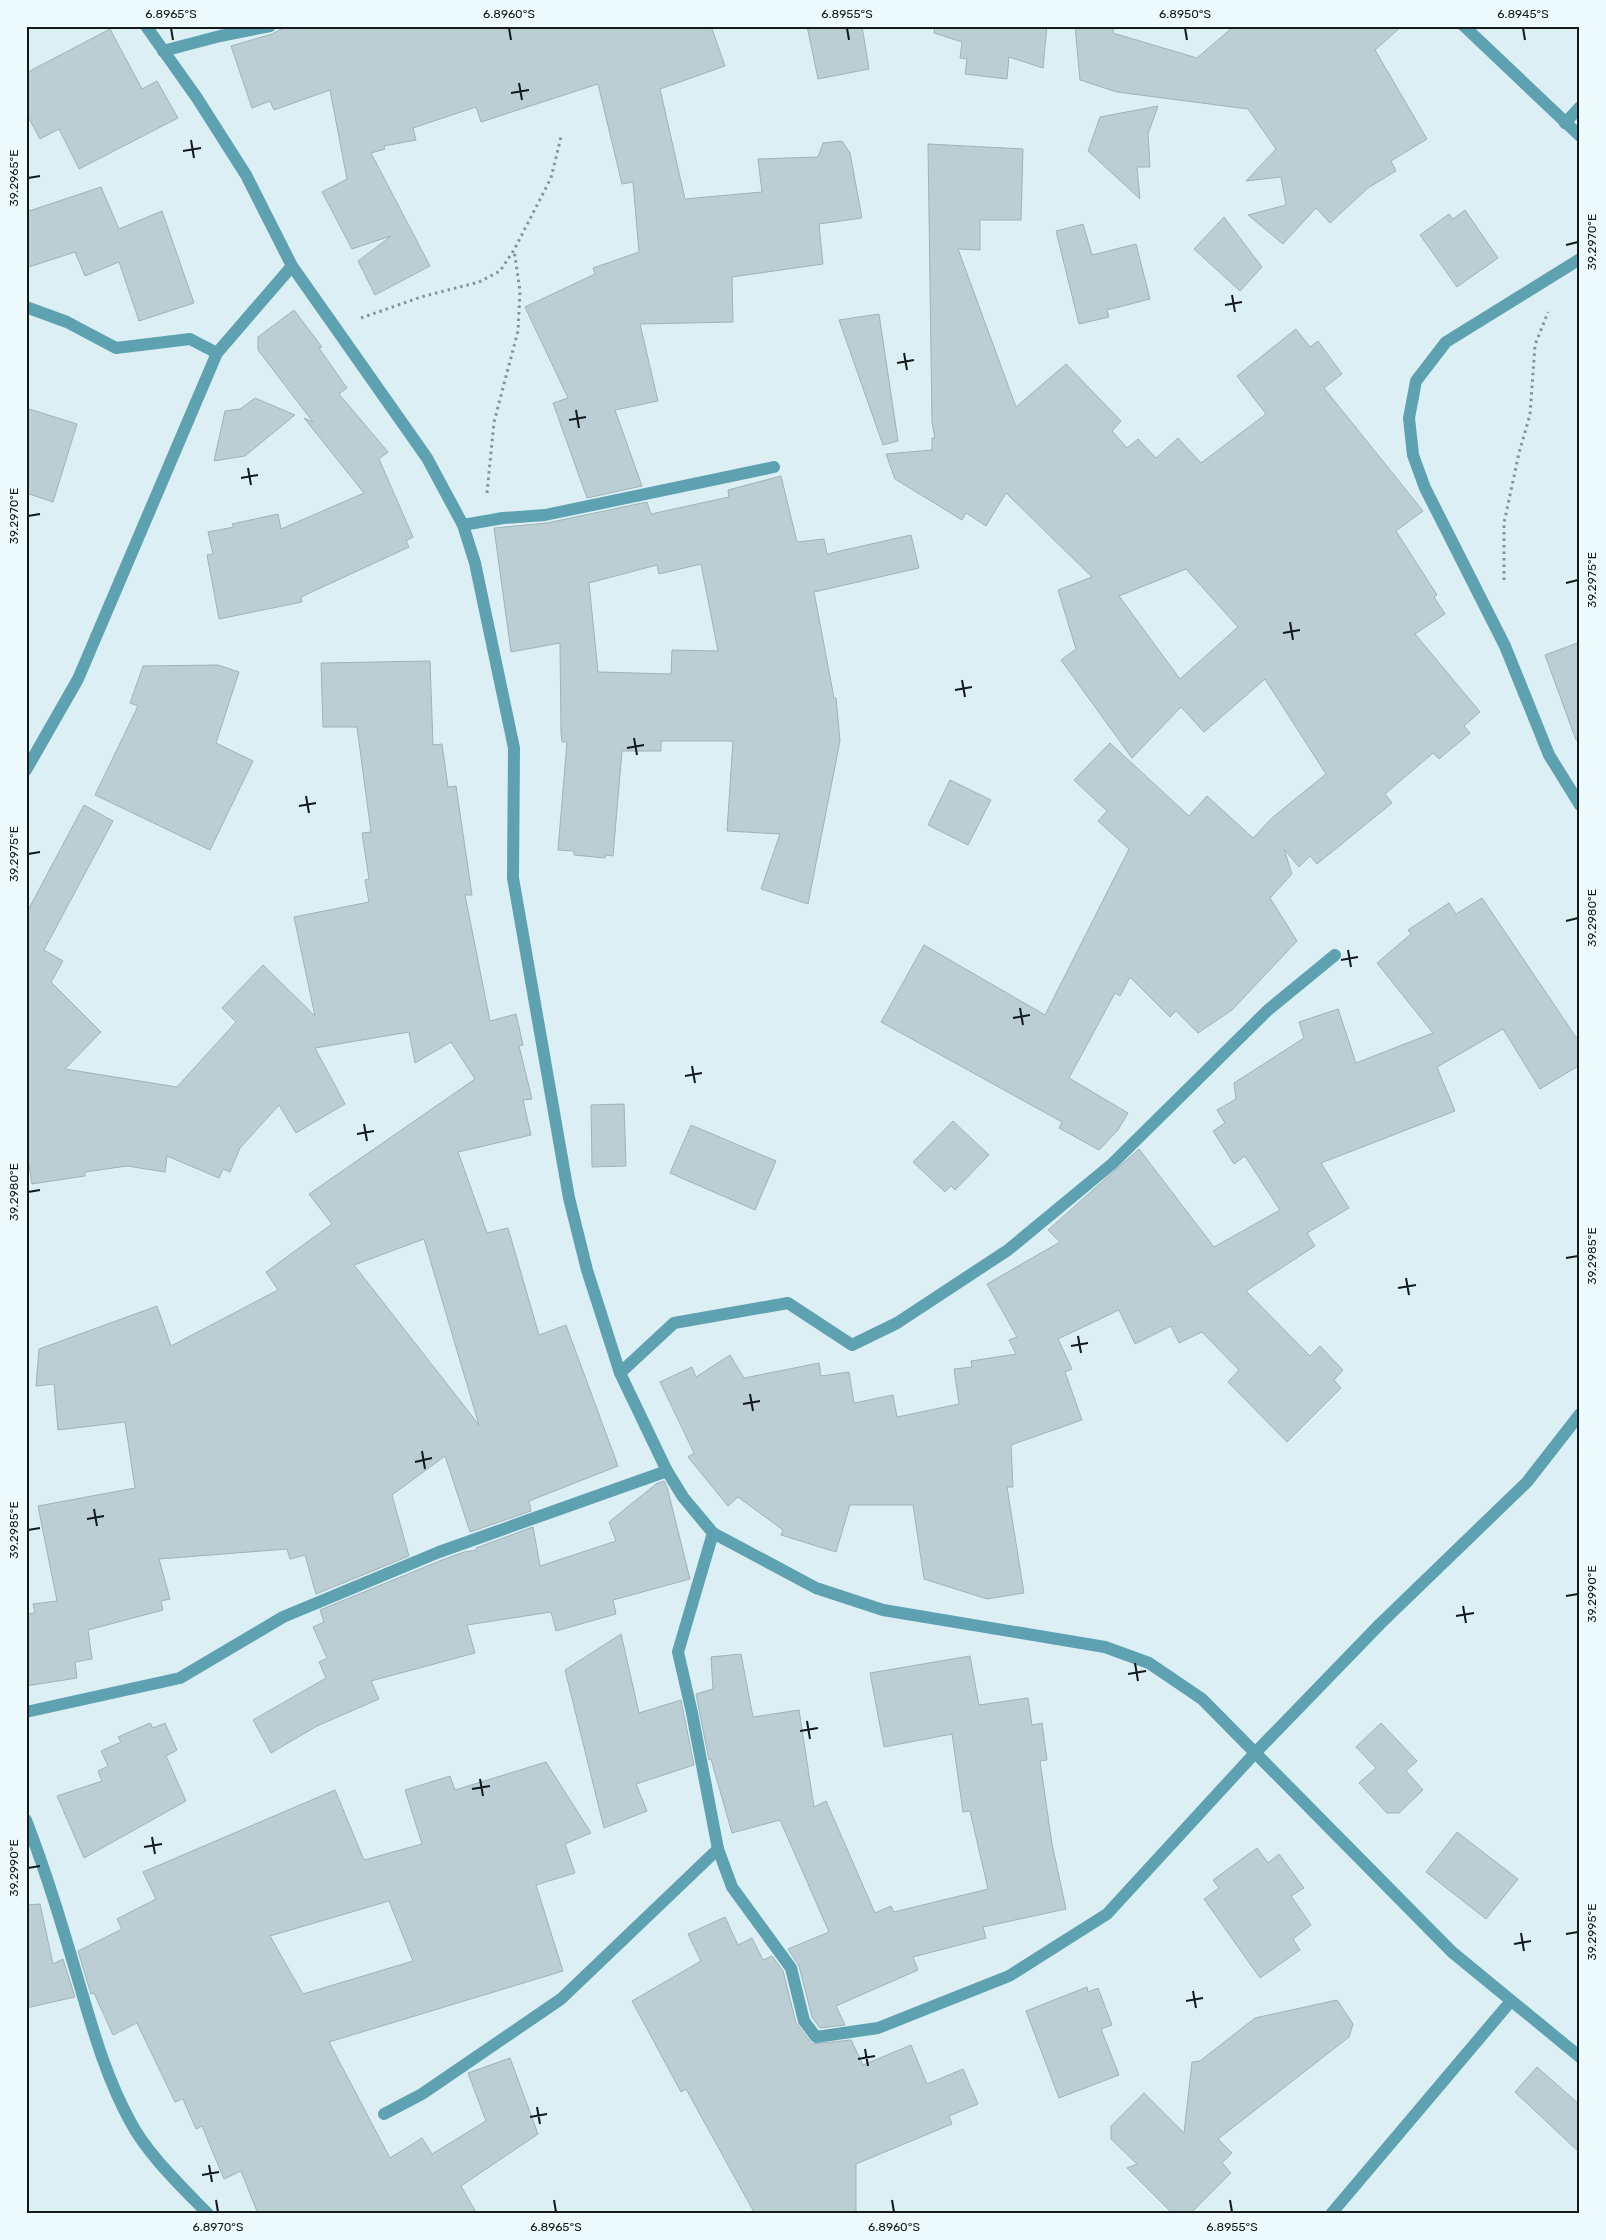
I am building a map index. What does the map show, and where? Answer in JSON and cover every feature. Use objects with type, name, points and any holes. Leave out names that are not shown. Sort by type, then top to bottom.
[{"type":"street","points":[[146,26],[197,98],[246,175],[292,266],[427,458],[463,525],[475,564],[514,748],[513,878],[569,1198],[587,1270],[620,1373],[667,1471],[683,1497],[713,1533],[816,1588],[882,1610],[1105,1647],[1149,1663],[1202,1698],[1452,1952],[1580,2057]]},
{"type":"street","points":[[163,52],[220,36],[270,26]]},
{"type":"street","points":[[1464,26],[1580,136]]},
{"type":"street","points":[[1565,123],[1580,107]]},
{"type":"street","points":[[1580,259],[1446,342],[1416,381],[1410,418],[1413,455],[1424,488],[1505,646],[1549,755],[1580,805]]},
{"type":"street","points":[[26,770],[78,679],[217,353],[292,266]]},
{"type":"street","points":[[26,307],[67,322],[116,348],[190,339],[217,353]]},
{"type":"street","points":[[463,525],[545,515],[774,467]]},
{"type":"street","points":[[620,1373],[674,1323],[788,1303],[852,1345],[897,1323],[1008,1250],[1112,1164],[1268,1010],[1335,955]]},
{"type":"street","points":[[713,1533],[678,1652],[692,1713],[718,1849],[732,1887],[791,1968],[804,2021],[816,2037],[878,2028],[1009,1976],[1106,1914],[1255,1753],[1380,1624],[1527,1482],[1580,1414]]},
{"type":"street","points":[[26,1712],[180,1678],[283,1616],[439,1552],[667,1471]]},
{"type":"street","points":[[26,1820],[45,1869],[99,2047],[114,2088],[130,2123],[169,2173],[208,2214]]},
{"type":"street","points":[[384,2114],[422,2094],[561,1999],[718,1849]]},
{"type":"street","points":[[1331,2214],[1511,2001]]},
{"type":"path","points":[[334,327],[421,297],[479,282],[500,270],[514,250],[551,178],[560,137]]},
{"type":"path","points":[[484,521],[494,422],[518,331],[520,291],[514,250]]},
{"type":"path","points":[[1504,589],[1504,523],[1518,453],[1530,415],[1535,345],[1548,311]]},
{"type":"building","points":[[287,26],[711,26],[725,66],[660,89],[685,199],[762,192],[758,159],[818,157],[823,143],[842,141],[850,153],[862,218],[819,224],[823,264],[732,277],[733,322],[640,324],[658,401],[615,410],[642,486],[587,498],[553,403],[568,398],[525,307],[595,274],[593,268],[639,252],[633,182],[622,184],[598,84],[481,122],[476,107],[413,128],[416,140],[384,146],[385,149],[371,153],[430,266],[375,295],[358,261],[391,236],[352,249],[322,192],[347,179],[330,90],[274,110],[270,101],[252,108],[231,46],[272,34]]},
{"type":"building","points":[[807,26],[862,26],[869,69],[818,79]]},
{"type":"building","points":[[935,26],[1047,26],[1043,68],[1009,57],[1007,79],[965,74],[967,59],[960,58],[962,42],[934,33]]},
{"type":"building","points":[[1075,26],[1114,26],[1113,33],[1197,58],[1234,26],[1402,26],[1375,50],[1427,139],[1391,161],[1396,171],[1368,188],[1330,223],[1316,208],[1283,244],[1248,215],[1286,205],[1281,177],[1246,181],[1276,149],[1248,109],[1117,92],[1080,80]]},
{"type":"building","points":[[110,29],[142,89],[157,81],[178,118],[79,169],[59,129],[40,139],[26,113],[26,73]]},
{"type":"building","points":[[1158,106],[1148,134],[1150,167],[1137,167],[1140,199],[1088,151],[1100,117]]},
{"type":"building","points":[[928,144],[1023,149],[1021,220],[980,220],[980,250],[958,249],[1016,407],[1066,364],[1121,421],[1112,431],[1127,448],[1138,439],[1156,458],[1178,438],[1201,463],[1266,414],[1237,376],[1296,329],[1310,347],[1318,341],[1342,374],[1324,388],[1423,511],[1396,531],[1437,595],[1434,597],[1445,614],[1415,634],[1480,712],[1464,726],[1470,733],[1439,759],[1433,753],[1385,794],[1392,803],[1317,864],[1310,856],[1299,867],[1284,849],[1292,874],[1270,898],[1297,941],[1232,1010],[1198,1033],[1176,1011],[1170,1017],[1130,977],[1120,996],[1115,993],[1069,1078],[1128,1113],[1118,1130],[1099,1150],[1059,1128],[1062,1122],[881,1022],[924,945],[1045,1015],[1129,849],[1098,821],[1107,811],[1074,780],[1110,743],[1189,816],[1207,796],[1253,838],[1273,817],[1326,774],[1265,679],[1204,732],[1181,707],[1132,758],[1061,660],[1076,649],[1058,590],[1092,577],[1006,493],[986,526],[966,513],[962,520],[895,479],[886,454],[932,450],[932,438],[935,438],[932,422]],"holes":[[[1186,569],[1238,627],[1180,679],[1119,596]]]},
{"type":"building","points":[[101,187],[119,229],[162,211],[194,303],[139,321],[119,262],[85,276],[75,252],[26,268],[26,212]]},
{"type":"building","points":[[1465,210],[1498,258],[1457,287],[1420,235],[1449,214],[1453,219]]},
{"type":"building","points":[[1224,217],[1262,267],[1240,291],[1194,249]]},
{"type":"building","points":[[1083,224],[1092,255],[1136,244],[1150,299],[1107,310],[1109,317],[1079,324],[1056,231]]},
{"type":"building","points":[[294,310],[322,347],[319,348],[347,388],[339,394],[388,452],[379,459],[413,537],[406,541],[409,547],[301,597],[302,602],[219,619],[207,555],[213,554],[208,532],[234,527],[232,524],[278,514],[281,529],[364,493],[304,418],[313,422],[258,350],[258,337]]},
{"type":"building","points":[[879,314],[898,441],[883,445],[839,320]]},
{"type":"building","points":[[255,398],[295,415],[245,456],[214,461],[225,411],[240,409]]},
{"type":"building","points":[[26,408],[77,424],[53,502],[26,493]]},
{"type":"building","points":[[781,476],[797,542],[824,539],[827,554],[911,535],[919,568],[814,592],[834,698],[836,698],[840,741],[808,904],[761,889],[780,834],[727,831],[733,741],[661,741],[661,751],[622,751],[613,856],[606,855],[605,858],[574,855],[574,851],[558,850],[567,742],[562,742],[561,733],[560,643],[511,652],[494,528],[547,523],[647,502],[651,514],[729,497],[728,490]],"holes":[[[701,564],[718,651],[672,650],[671,674],[598,672],[589,583],[657,565],[659,574]]]},
{"type":"building","points":[[1580,642],[1580,740],[1576,740],[1545,655]]},
{"type":"building","points":[[430,661],[433,745],[442,744],[448,787],[456,786],[472,895],[465,895],[490,1021],[516,1014],[523,1045],[519,1046],[532,1099],[523,1100],[531,1135],[458,1152],[487,1233],[508,1228],[539,1335],[566,1325],[618,1466],[529,1501],[531,1511],[470,1532],[445,1456],[392,1495],[409,1556],[316,1594],[305,1555],[290,1559],[287,1549],[159,1559],[170,1599],[161,1601],[163,1610],[88,1630],[92,1659],[75,1662],[77,1678],[26,1686],[26,1614],[35,1613],[33,1604],[57,1601],[38,1506],[135,1488],[125,1422],[58,1430],[54,1384],[36,1386],[39,1349],[157,1306],[171,1346],[278,1290],[266,1272],[332,1224],[309,1194],[475,1079],[451,1042],[415,1063],[409,1032],[315,1048],[345,1104],[296,1133],[279,1105],[240,1148],[230,1172],[223,1169],[219,1178],[167,1156],[165,1172],[127,1166],[85,1172],[85,1176],[32,1184],[26,1146],[26,914],[84,805],[113,821],[44,950],[63,961],[51,982],[101,1032],[65,1069],[177,1087],[236,1022],[222,1008],[263,965],[315,1016],[294,917],[369,902],[365,880],[369,879],[362,833],[371,832],[357,727],[323,727],[321,663]],"holes":[[[424,1239],[479,1425],[354,1265]]]},
{"type":"building","points":[[218,665],[239,672],[216,743],[253,761],[210,850],[95,795],[138,706],[130,703],[143,666]]},
{"type":"building","points":[[950,780],[991,800],[968,845],[928,825]]},
{"type":"building","points":[[1482,898],[1580,1043],[1580,1065],[1540,1089],[1503,1029],[1437,1067],[1455,1111],[1321,1163],[1349,1208],[1307,1233],[1315,1246],[1246,1291],[1310,1356],[1320,1346],[1343,1370],[1334,1380],[1341,1388],[1287,1442],[1228,1382],[1239,1370],[1202,1332],[1179,1343],[1171,1326],[1135,1344],[1119,1310],[1058,1339],[1072,1369],[1065,1372],[1082,1420],[1011,1445],[1013,1487],[1007,1487],[1024,1593],[987,1599],[924,1579],[913,1505],[850,1505],[836,1552],[781,1535],[783,1530],[738,1497],[728,1506],[688,1457],[694,1453],[660,1382],[692,1367],[696,1377],[730,1355],[744,1378],[819,1363],[821,1376],[849,1372],[854,1403],[893,1395],[897,1417],[959,1404],[954,1369],[972,1367],[971,1361],[1016,1354],[1009,1340],[1017,1337],[987,1284],[1060,1242],[1048,1230],[1139,1149],[1214,1247],[1280,1210],[1245,1156],[1234,1164],[1213,1131],[1225,1123],[1217,1110],[1236,1099],[1234,1083],[1304,1038],[1299,1022],[1338,1009],[1356,1063],[1433,1033],[1377,963],[1411,934],[1408,930],[1449,903],[1456,914]]},
{"type":"building","points":[[624,1104],[626,1166],[592,1167],[591,1105]]},
{"type":"building","points":[[953,1121],[989,1155],[955,1190],[951,1186],[945,1192],[913,1162]]},
{"type":"building","points":[[691,1125],[776,1161],[755,1210],[670,1173]]},
{"type":"building","points":[[664,1481],[690,1579],[613,1600],[616,1614],[556,1631],[551,1612],[467,1625],[475,1653],[371,1681],[379,1699],[317,1726],[271,1753],[253,1720],[326,1678],[319,1662],[327,1658],[313,1627],[324,1622],[320,1610],[442,1560],[476,1550],[476,1548],[533,1527],[540,1566],[616,1541],[609,1522],[656,1484]]},
{"type":"building","points":[[621,1634],[639,1713],[681,1700],[694,1765],[636,1784],[647,1811],[604,1828],[565,1670]]},
{"type":"building","points":[[741,1654],[753,1717],[799,1710],[814,1807],[826,1801],[875,1913],[891,1906],[894,1912],[988,1889],[970,1811],[963,1812],[952,1734],[884,1747],[870,1673],[970,1656],[979,1705],[1028,1698],[1032,1725],[1042,1723],[1047,1760],[1040,1761],[1052,1844],[1066,1909],[983,1927],[986,1938],[913,1957],[918,1970],[836,2006],[845,2025],[820,2028],[812,2017],[799,1966],[788,1949],[829,1932],[780,1820],[732,1833],[711,1759],[709,1760],[696,1694],[713,1689],[711,1657]]},
{"type":"building","points":[[150,1723],[153,1728],[165,1723],[177,1750],[166,1756],[186,1801],[84,1858],[57,1796],[102,1781],[98,1771],[108,1766],[101,1751],[121,1742],[118,1737]]},
{"type":"building","points":[[1381,1723],[1417,1761],[1406,1771],[1423,1790],[1399,1813],[1387,1813],[1359,1783],[1376,1768],[1356,1747]]},
{"type":"building","points":[[546,1762],[591,1833],[565,1844],[575,1873],[536,1885],[563,1971],[329,2042],[390,2158],[422,2138],[432,2154],[486,2121],[468,2073],[510,2058],[538,2134],[461,2186],[477,2214],[258,2214],[241,2171],[224,2179],[202,2126],[196,2129],[183,2099],[175,2102],[137,2023],[113,2035],[94,1993],[91,1994],[78,1951],[122,1929],[117,1919],[156,1899],[143,1872],[335,1790],[364,1860],[422,1844],[405,1790],[450,1776],[455,1790]],"holes":[[[389,1901],[413,1961],[303,1994],[270,1936]]]},
{"type":"building","points":[[1457,1832],[1518,1879],[1486,1919],[1426,1872]]},
{"type":"building","points":[[1257,1848],[1268,1863],[1279,1854],[1304,1888],[1291,1896],[1311,1925],[1293,1939],[1300,1950],[1260,1978],[1204,1899],[1219,1888],[1213,1880]]},
{"type":"building","points":[[40,1904],[53,1964],[63,1959],[75,1997],[26,2008],[26,1905]]},
{"type":"building","points":[[725,1917],[738,1945],[752,1938],[763,1960],[772,1956],[783,1971],[796,2023],[812,2044],[851,2040],[863,2065],[911,2045],[927,2084],[963,2069],[978,2104],[949,2116],[952,2124],[856,2164],[856,2214],[755,2214],[686,2089],[681,2092],[632,2001],[701,1961],[688,1934]]},
{"type":"building","points":[[1087,1987],[1088,1992],[1098,1988],[1112,2025],[1101,2029],[1119,2075],[1059,2098],[1026,2011]]},
{"type":"building","points":[[1337,2000],[1353,2024],[1349,2037],[1218,2139],[1232,2153],[1222,2163],[1231,2173],[1190,2214],[1173,2214],[1127,2168],[1137,2164],[1111,2139],[1111,2126],[1144,2093],[1184,2133],[1192,2062],[1200,2061],[1255,2018]]},
{"type":"building","points":[[1537,2067],[1580,2105],[1580,2153],[1515,2092]]}]
